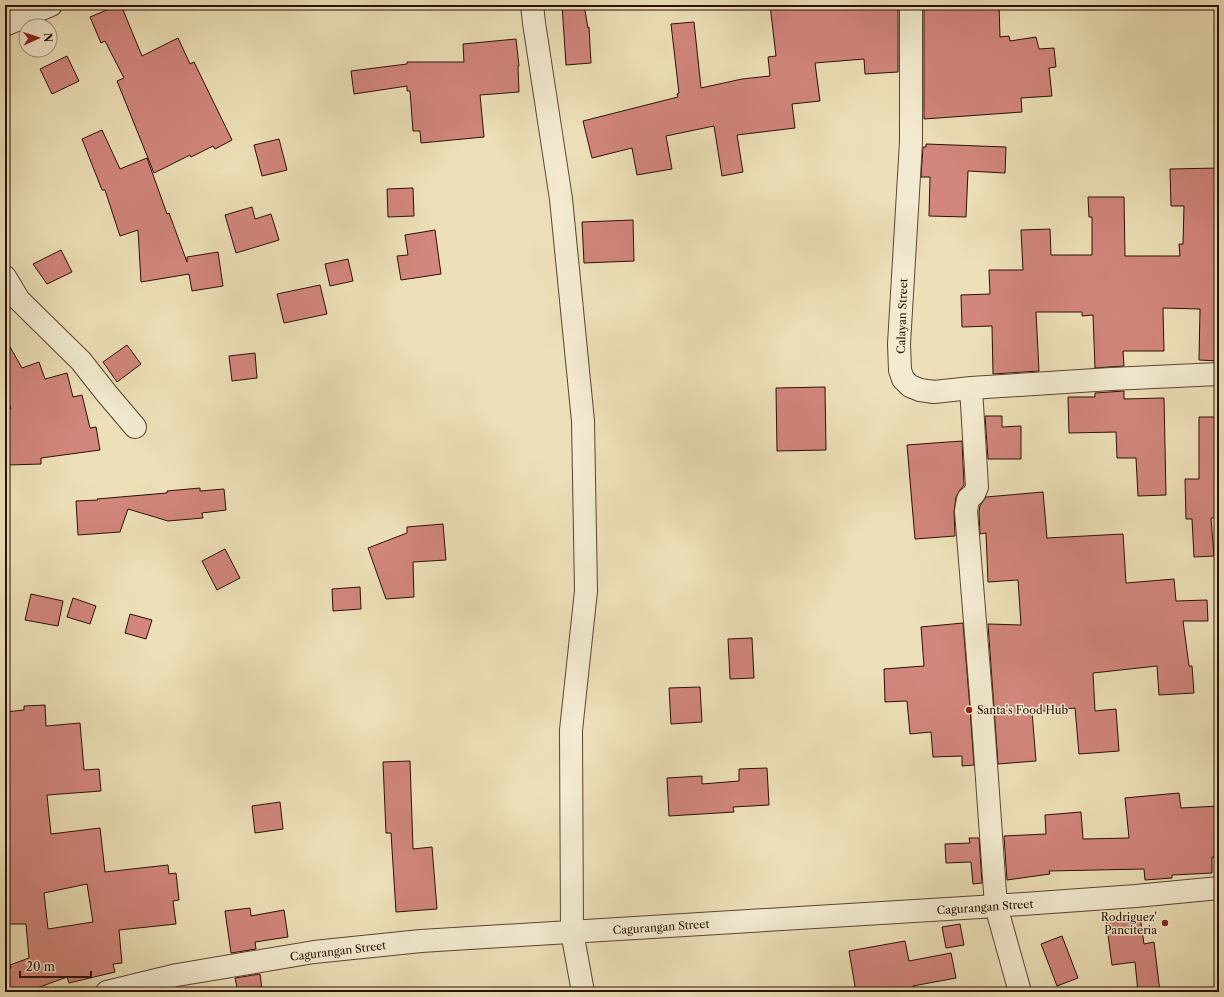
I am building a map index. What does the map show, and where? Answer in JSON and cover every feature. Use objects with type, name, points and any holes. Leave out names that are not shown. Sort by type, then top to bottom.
[{"type":"street","points":[[5,25],[51,5]]},
{"type":"street","points":[[532,5],[561,200],[583,421],[586,590],[571,730],[572,932],[583,992]]},
{"type":"street","name":"Calayan Street","points":[[911,5],[911,142],[899,344],[900,370],[903,379],[910,386],[920,390],[934,392],[971,388],[1111,379],[1219,374]]},
{"type":"street","points":[[5,277],[19,300],[81,361],[135,426]]},
{"type":"street","points":[[971,388],[977,487],[974,494],[968,499],[966,511],[996,906],[1020,992]]},
{"type":"street","name":"Cagurangan Street","points":[[107,992],[177,975],[314,952],[421,941],[996,906],[1136,896],[1219,888]]},
{"type":"building","points":[[121,5],[142,56],[178,38],[190,64],[194,62],[232,140],[215,149],[213,146],[191,157],[190,155],[154,173],[117,81],[124,78],[105,41],[101,43],[90,17]]},
{"type":"building","points":[[562,5],[584,5],[588,28],[589,27],[591,63],[566,65]]},
{"type":"building","points":[[770,5],[898,5],[898,72],[865,74],[864,59],[815,63],[820,101],[792,104],[795,128],[737,135],[743,172],[722,176],[714,126],[666,136],[672,169],[637,175],[632,148],[592,158],[583,121],[678,97],[677,94],[679,93],[671,24],[694,22],[701,88],[742,79],[770,76],[768,57],[776,56]]},
{"type":"building","points":[[924,5],[999,5],[1000,37],[1009,36],[1010,41],[1036,37],[1039,49],[1054,48],[1056,67],[1049,68],[1052,96],[1021,98],[1022,112],[924,119]]},
{"type":"building","points":[[516,39],[519,66],[519,92],[480,95],[484,137],[421,143],[420,131],[413,131],[410,91],[407,91],[407,86],[354,94],[351,71],[407,64],[407,62],[464,62],[463,44]]},
{"type":"building","points":[[67,56],[79,81],[52,94],[40,69]]},
{"type":"building","points":[[102,130],[120,169],[147,158],[167,214],[169,213],[187,262],[187,257],[218,252],[223,286],[192,291],[189,274],[141,282],[138,230],[120,236],[105,190],[102,190],[82,139]]},
{"type":"building","points":[[279,139],[287,170],[262,176],[254,145]]},
{"type":"building","points":[[926,144],[1006,147],[1005,173],[968,171],[966,217],[929,216],[930,177],[921,177],[923,147],[926,147]]},
{"type":"building","points":[[1219,168],[1219,361],[1199,360],[1200,309],[1163,308],[1164,351],[1123,351],[1124,366],[1095,368],[1093,315],[1082,316],[1082,312],[1036,312],[1039,371],[993,374],[992,326],[962,327],[961,295],[990,294],[989,270],[1023,270],[1021,230],[1050,229],[1051,255],[1092,255],[1092,217],[1089,217],[1088,197],[1124,197],[1125,256],[1180,256],[1179,244],[1183,244],[1184,206],[1171,206],[1170,169]]},
{"type":"building","points":[[413,188],[414,216],[388,217],[387,189]]},
{"type":"building","points":[[252,207],[255,219],[271,214],[279,240],[236,253],[225,215]]},
{"type":"building","points":[[633,220],[634,261],[584,263],[582,222]]},
{"type":"building","points":[[435,230],[441,274],[401,280],[397,256],[408,255],[405,235]]},
{"type":"building","points":[[61,250],[72,272],[47,284],[33,264]]},
{"type":"building","points":[[348,259],[353,281],[330,286],[325,264]]},
{"type":"building","points":[[320,285],[327,314],[284,323],[277,294]]},
{"type":"building","points":[[5,338],[22,368],[39,362],[45,379],[67,373],[73,397],[82,395],[90,428],[96,427],[100,450],[41,458],[41,464],[8,465],[7,409],[11,409],[5,391]]},
{"type":"building","points":[[127,345],[141,364],[117,382],[103,362]]},
{"type":"building","points":[[255,353],[257,378],[232,381],[229,356]]},
{"type":"building","points":[[825,387],[826,450],[777,451],[776,388]]},
{"type":"building","points":[[1124,391],[1124,399],[1164,398],[1166,495],[1138,496],[1136,458],[1117,458],[1116,432],[1069,433],[1068,397],[1095,397],[1095,393]]},
{"type":"building","points":[[985,416],[1002,416],[1002,427],[1021,426],[1021,459],[988,459]]},
{"type":"building","points":[[1199,417],[1216,417],[1219,518],[1211,518],[1214,556],[1194,557],[1192,519],[1186,519],[1185,479],[1199,479]]},
{"type":"building","points":[[962,441],[964,485],[956,497],[954,512],[955,536],[915,539],[907,445]]},
{"type":"building","points":[[200,488],[200,491],[224,489],[226,510],[202,513],[203,518],[168,521],[128,509],[120,532],[78,535],[76,501],[167,493],[167,491]]},
{"type":"building","points":[[1043,492],[1047,538],[1123,534],[1126,583],[1174,579],[1176,601],[1207,600],[1208,621],[1183,621],[1189,666],[1192,666],[1194,693],[1159,695],[1157,666],[1093,673],[1095,711],[1116,709],[1119,751],[1079,754],[1075,708],[1032,712],[1036,761],[998,764],[988,624],[1021,625],[1018,580],[988,582],[986,533],[980,534],[979,512],[980,506],[986,497]]},
{"type":"building","points":[[443,524],[446,560],[413,562],[414,597],[386,599],[368,548],[407,533],[407,527]]},
{"type":"building","points":[[225,549],[240,578],[217,590],[202,561]]},
{"type":"building","points":[[360,587],[361,609],[333,611],[332,589]]},
{"type":"building","points":[[31,594],[63,601],[58,626],[25,620]]},
{"type":"building","points":[[73,598],[96,606],[90,624],[67,617]]},
{"type":"building","points":[[130,614],[152,620],[146,639],[125,633]]},
{"type":"building","points":[[963,623],[974,765],[962,766],[962,756],[933,757],[931,732],[910,734],[907,701],[885,702],[884,669],[924,666],[921,627]]},
{"type":"building","points":[[752,638],[754,678],[730,679],[728,639]]},
{"type":"building","points":[[700,687],[702,722],[671,724],[669,688]]},
{"type":"building","points":[[45,705],[46,726],[80,723],[84,770],[99,769],[101,791],[47,795],[51,834],[100,828],[105,872],[168,865],[169,874],[176,873],[179,900],[173,901],[176,924],[119,930],[122,963],[113,964],[115,972],[69,983],[67,977],[26,992],[12,992],[5,970],[11,968],[10,965],[29,958],[26,924],[5,924],[5,712],[24,710],[24,706]],"holes":[[[87,884],[93,922],[48,929],[44,893]]]},
{"type":"building","points":[[410,761],[413,849],[432,847],[437,909],[396,912],[391,833],[386,833],[383,762]]},
{"type":"building","points":[[767,768],[769,805],[733,807],[734,812],[669,816],[667,778],[702,776],[702,784],[739,781],[739,769]]},
{"type":"building","points":[[1179,793],[1181,808],[1219,806],[1219,857],[1212,857],[1212,873],[1172,875],[1172,878],[1145,880],[1144,869],[1049,871],[1050,874],[1007,880],[1004,836],[1046,834],[1045,815],[1081,812],[1083,839],[1129,838],[1125,798]]},
{"type":"building","points":[[280,802],[283,829],[255,833],[252,806]]},
{"type":"building","points":[[969,838],[979,838],[982,883],[973,884],[971,862],[946,863],[945,844],[970,843]]},
{"type":"building","points":[[250,908],[251,916],[284,910],[288,937],[255,942],[256,949],[231,953],[225,911]]},
{"type":"building","points":[[1140,916],[1144,944],[1154,942],[1160,992],[1138,992],[1135,962],[1112,965],[1106,920]]},
{"type":"building","points":[[960,924],[964,945],[946,948],[942,927]]},
{"type":"building","points":[[1062,936],[1078,978],[1057,986],[1041,944]]},
{"type":"building","points":[[905,941],[909,961],[951,953],[956,978],[913,986],[914,992],[856,992],[849,951]]},
{"type":"building","points":[[260,974],[262,989],[250,992],[238,992],[235,978]]},
{"type":"place","name":"Santa's Food Hub","points":[[969,710]]},
{"type":"place","name":"Rodriguez' Panciteria","points":[[1165,923]]}]
